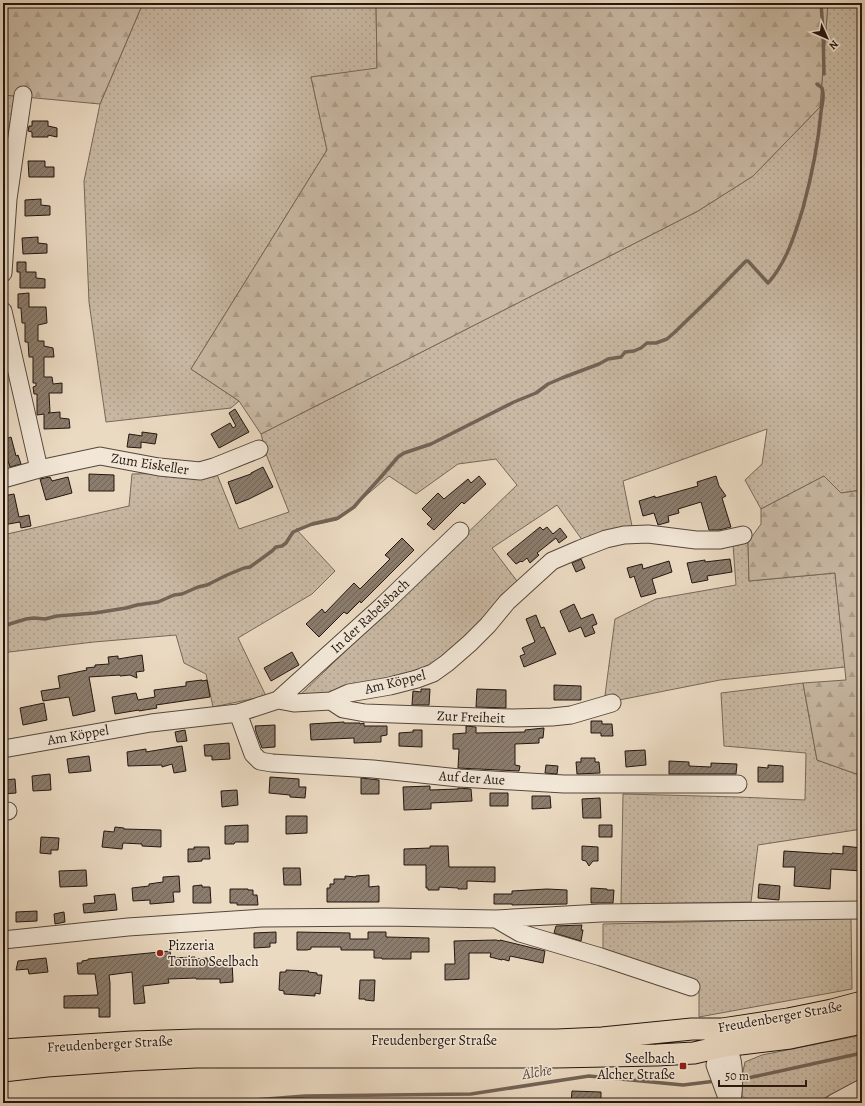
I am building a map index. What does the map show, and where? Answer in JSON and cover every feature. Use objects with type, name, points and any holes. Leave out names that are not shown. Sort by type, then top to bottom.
[{"type":"main road","name":"Freudenberger Straße","points":[[3,1071],[47,1066],[196,1057],[602,1056],[688,1053],[723,1037],[788,1019],[862,1002]]},
{"type":"main road","name":"Freudenberger Straße","points":[[3,1050],[196,1040],[557,1040],[602,1038],[692,1029],[723,1037],[790,1038],[862,1023]]},
{"type":"street","points":[[3,273],[8,199],[22,95]]},
{"type":"street","points":[[3,311],[39,469]]},
{"type":"street","name":"Zum Eiskeller","points":[[3,479],[39,469],[100,456],[159,467],[200,471],[259,449]]},
{"type":"street","name":"In der Rabelsbach","points":[[278,700],[382,606],[460,531]]},
{"type":"street","name":"Am Köppel","points":[[3,749],[151,723],[238,713],[278,700],[294,703],[331,701],[349,693],[390,686],[417,679],[433,673],[447,664],[488,625],[507,602],[552,561],[606,539],[624,535],[648,534],[696,540],[720,540],[743,535]]},
{"type":"street","name":"Zur Freiheit","points":[[331,701],[343,709],[365,713],[512,718],[571,715],[612,704]]},
{"type":"street","name":"Auf der Aue","points":[[238,713],[252,754],[260,761],[272,763],[373,769],[459,778],[564,784],[738,784]]},
{"type":"street","points":[[3,940],[128,927],[262,918],[385,917],[496,919],[601,913],[862,910]]},
{"type":"street","points":[[496,919],[520,933],[600,957],[691,988]]},
{"type":"street","points":[[723,1037],[715,1065],[725,1070],[731,1097]]},
{"type":"street","points":[[834,1103],[862,1088]]},
{"type":"green space","points":[[3,3],[143,3],[100,104],[3,95]]},
{"type":"green space","points":[[143,3],[376,3],[377,69],[311,77],[327,150],[191,369],[239,401],[231,408],[106,422],[89,302],[84,181],[100,104]]},
{"type":"green space","points":[[376,3],[828,3],[820,107],[753,176],[698,211],[261,434],[239,401],[191,369],[327,150],[311,77],[377,68]]},
{"type":"green space","points":[[828,3],[862,3],[862,326],[858,335],[862,336],[862,490],[841,493],[824,476],[761,509],[745,480],[762,464],[767,429],[623,481],[632,526],[583,541],[557,505],[492,548],[520,585],[434,670],[346,690],[297,698],[517,485],[496,459],[458,464],[416,494],[389,476],[337,520],[296,529],[335,571],[312,594],[238,638],[266,696],[213,707],[206,674],[184,663],[176,635],[94,642],[3,654],[3,535],[129,506],[132,474],[216,472],[239,529],[289,512],[266,454],[261,434],[698,211],[753,176],[820,107]]},
{"type":"green space","points":[[3,95],[16,96],[3,194]]},
{"type":"green space","points":[[824,476],[841,493],[862,490],[862,776],[817,760],[803,683],[846,680],[835,573],[749,581],[748,542],[761,524],[761,509]]},
{"type":"green space","points":[[748,542],[749,581],[835,573],[845,667],[720,680],[604,703],[615,619],[656,599],[736,585],[733,545]]},
{"type":"green space","points":[[803,683],[817,760],[862,776],[862,829],[758,845],[751,902],[621,904],[623,794],[805,800],[806,753],[724,746],[721,693]]},
{"type":"green space","points":[[851,918],[852,989],[699,1017],[699,991],[688,979],[603,952],[603,924]]},
{"type":"green space","points":[[862,1035],[862,1078],[815,1103],[751,1103],[742,1096],[741,1081],[745,1062],[762,1055]]},
{"type":"building","points":[[32,121],[48,121],[48,126],[57,128],[57,137],[48,135],[48,137],[32,137],[32,132],[28,131],[29,126],[32,126]]},
{"type":"building","points":[[28,161],[45,161],[45,167],[54,167],[54,177],[29,177]]},
{"type":"building","points":[[41,199],[41,205],[50,206],[50,215],[25,216],[25,200]]},
{"type":"building","points":[[38,237],[38,243],[47,244],[47,253],[23,254],[22,238]]},
{"type":"building","points":[[17,262],[26,262],[26,272],[36,272],[36,278],[45,279],[45,288],[20,288],[20,272],[17,272]]},
{"type":"building","points":[[29,293],[29,307],[46,307],[47,323],[38,325],[38,341],[44,341],[44,346],[53,348],[54,357],[44,357],[44,377],[52,377],[53,384],[62,383],[62,393],[49,393],[50,412],[48,413],[60,412],[60,418],[69,419],[70,428],[44,429],[44,414],[37,415],[37,394],[34,394],[33,387],[36,386],[36,383],[33,383],[33,357],[29,357],[28,342],[25,342],[25,323],[22,323],[21,308],[18,308],[18,294]]},
{"type":"building","points":[[235,409],[249,432],[219,448],[211,434],[230,423],[233,428],[236,426],[229,413]]},
{"type":"building","points":[[142,432],[157,434],[155,444],[141,442],[141,448],[127,447],[129,434],[142,436]]},
{"type":"building","points":[[11,437],[16,456],[18,455],[21,464],[10,467],[7,458],[3,460],[3,440]]},
{"type":"building","points":[[263,467],[273,487],[236,504],[228,482],[251,474]]},
{"type":"building","points":[[89,474],[114,475],[114,491],[89,491]]},
{"type":"building","points":[[479,476],[486,484],[464,504],[462,502],[434,530],[427,524],[432,519],[422,509],[438,493],[444,499],[468,479],[471,483]]},
{"type":"building","points":[[716,476],[719,486],[726,496],[722,498],[731,527],[719,530],[709,530],[701,502],[678,509],[679,513],[668,516],[669,522],[658,525],[654,513],[643,516],[639,501],[698,486],[697,482]]},
{"type":"building","points":[[50,477],[52,481],[68,477],[72,493],[46,500],[40,479]]},
{"type":"building","points":[[14,494],[19,517],[29,515],[31,526],[21,528],[20,522],[3,525],[3,496]]},
{"type":"building","points":[[540,527],[543,530],[547,527],[553,534],[560,528],[567,537],[559,543],[556,538],[537,553],[539,555],[530,563],[527,558],[516,564],[507,554]]},
{"type":"building","points":[[402,538],[414,550],[361,603],[360,601],[347,614],[344,612],[319,637],[306,624],[322,609],[325,613],[354,583],[360,589],[390,559],[385,555]]},
{"type":"building","points":[[581,559],[585,568],[576,572],[572,563]]},
{"type":"building","points":[[730,559],[732,572],[707,576],[708,580],[692,583],[687,563],[705,560],[705,562]]},
{"type":"building","points":[[669,561],[672,572],[652,579],[656,593],[641,597],[634,576],[630,578],[627,568],[642,564],[643,569]]},
{"type":"building","points":[[574,604],[581,619],[593,614],[597,624],[592,626],[595,633],[585,637],[581,627],[569,632],[560,611]]},
{"type":"building","points":[[536,615],[541,628],[544,627],[556,654],[524,667],[520,656],[525,654],[522,648],[535,642],[526,619]]},
{"type":"building","points":[[292,652],[299,665],[271,681],[264,668]]},
{"type":"building","points":[[142,655],[144,671],[136,672],[137,678],[130,675],[89,677],[95,711],[73,716],[69,697],[43,701],[41,691],[60,688],[58,676],[87,670],[86,668],[95,667],[95,665],[109,664],[108,657],[118,656],[118,659]]},
{"type":"building","points":[[207,680],[210,697],[156,705],[157,708],[115,714],[112,697],[136,693],[138,700],[155,697],[154,690],[186,686],[186,682]]},
{"type":"building","points":[[554,685],[581,686],[581,700],[554,700]]},
{"type":"building","points":[[421,689],[430,689],[429,705],[412,705],[413,691],[421,692]]},
{"type":"building","points":[[477,689],[506,690],[506,708],[476,707]]},
{"type":"building","points":[[44,703],[47,720],[23,725],[20,708]]},
{"type":"building","points":[[591,721],[602,721],[602,724],[612,724],[613,736],[601,736],[601,733],[591,733]]},
{"type":"building","points":[[344,722],[364,723],[364,726],[387,726],[387,735],[381,736],[381,742],[354,743],[354,738],[311,740],[310,724]]},
{"type":"building","points":[[275,725],[275,747],[262,748],[255,726]]},
{"type":"building","points":[[466,726],[476,727],[476,733],[525,732],[525,730],[544,728],[543,738],[539,738],[539,743],[515,744],[515,765],[520,766],[519,771],[458,768],[459,749],[453,749],[453,734],[466,733]]},
{"type":"building","points":[[185,730],[187,741],[177,742],[175,732]]},
{"type":"building","points":[[413,730],[422,730],[422,747],[399,746],[399,733],[413,732]]},
{"type":"building","points":[[229,743],[230,759],[212,760],[212,756],[205,756],[204,745]]},
{"type":"building","points":[[182,746],[186,771],[174,773],[172,764],[162,767],[162,765],[128,766],[127,752],[146,749],[146,752]]},
{"type":"building","points":[[645,750],[646,765],[626,767],[625,751]]},
{"type":"building","points":[[89,756],[91,771],[69,773],[67,759]]},
{"type":"building","points":[[581,758],[595,758],[595,762],[599,762],[600,773],[577,774],[576,762],[581,762]]},
{"type":"building","points":[[669,761],[689,762],[689,766],[711,767],[711,763],[737,764],[736,774],[669,774]]},
{"type":"building","points":[[546,765],[558,766],[557,774],[545,773]]},
{"type":"building","points":[[768,765],[783,766],[783,782],[758,782],[758,767],[768,768]]},
{"type":"building","points":[[50,774],[51,790],[33,791],[32,776]]},
{"type":"building","points":[[270,777],[299,779],[299,787],[306,787],[305,798],[269,793]]},
{"type":"building","points":[[361,778],[379,780],[379,794],[361,794]]},
{"type":"building","points":[[15,779],[16,793],[3,794],[3,780]]},
{"type":"building","points":[[430,786],[430,790],[458,788],[471,789],[472,801],[431,803],[431,809],[404,810],[403,787]]},
{"type":"building","points":[[237,790],[238,805],[222,807],[221,791]]},
{"type":"building","points":[[490,793],[508,793],[508,806],[490,806]]},
{"type":"building","points":[[532,796],[550,796],[551,808],[532,809]]},
{"type":"building","points":[[600,798],[601,818],[583,818],[582,799]]},
{"type":"building","points":[[286,816],[307,816],[307,833],[286,834]]},
{"type":"building","points":[[248,825],[248,842],[225,844],[225,826]]},
{"type":"building","points":[[599,825],[612,825],[612,837],[599,837]]},
{"type":"building","points":[[115,827],[124,829],[161,830],[161,847],[123,843],[122,849],[102,847],[104,831],[114,832]]},
{"type":"building","points":[[41,837],[59,838],[58,850],[51,850],[51,854],[40,853]]},
{"type":"building","points":[[430,846],[448,846],[449,867],[495,867],[495,882],[467,881],[467,889],[439,887],[439,890],[428,890],[428,888],[426,888],[426,865],[404,865],[404,849],[430,848]]},
{"type":"building","points":[[582,846],[598,847],[598,861],[593,861],[589,866],[586,861],[582,860]]},
{"type":"building","points":[[843,846],[862,848],[862,871],[831,869],[830,889],[794,886],[795,867],[783,867],[784,851],[843,854]]},
{"type":"building","points":[[194,847],[209,847],[210,859],[188,862],[188,849],[194,849]]},
{"type":"building","points":[[283,868],[300,868],[301,885],[284,885]]},
{"type":"building","points":[[86,870],[87,886],[60,887],[59,871]]},
{"type":"building","points":[[369,875],[369,887],[379,886],[379,902],[327,902],[327,888],[330,888],[330,884],[334,884],[334,879],[345,879],[345,876],[356,877]]},
{"type":"building","points":[[179,876],[180,892],[173,892],[174,902],[150,904],[150,900],[133,901],[132,888],[149,886],[149,884],[163,882],[163,877]]},
{"type":"building","points":[[759,884],[780,886],[779,900],[758,898]]},
{"type":"building","points":[[202,885],[202,887],[210,887],[211,903],[193,903],[193,886]]},
{"type":"building","points":[[591,888],[614,890],[613,903],[591,903]]},
{"type":"building","points":[[230,889],[253,890],[253,895],[257,895],[258,905],[237,905],[237,903],[230,903]]},
{"type":"building","points":[[547,889],[567,890],[567,904],[494,904],[494,894],[512,894],[512,891]]},
{"type":"building","points":[[115,894],[117,910],[84,913],[83,904],[95,903],[94,896]]},
{"type":"building","points":[[37,911],[37,921],[16,922],[16,912]]},
{"type":"building","points":[[64,912],[65,922],[55,924],[54,914]]},
{"type":"building","points":[[582,925],[581,930],[583,930],[581,941],[554,933],[556,926]]},
{"type":"building","points":[[276,932],[276,943],[270,943],[270,947],[254,948],[254,933]]},
{"type":"building","points":[[297,932],[350,933],[350,939],[368,939],[368,932],[386,932],[386,937],[429,938],[429,952],[411,952],[411,959],[382,959],[374,958],[374,950],[341,950],[341,947],[311,947],[311,949],[307,950],[297,950]]},
{"type":"building","points":[[496,940],[545,951],[543,963],[510,956],[509,961],[502,960],[490,957],[491,953],[469,953],[469,979],[445,980],[445,964],[455,964],[454,941]]},
{"type":"building","points":[[170,951],[171,958],[195,957],[195,959],[207,958],[207,961],[232,961],[233,982],[220,983],[220,979],[168,979],[169,983],[143,986],[145,1003],[134,1004],[132,972],[109,975],[110,1017],[99,1017],[99,1008],[64,1008],[64,996],[98,995],[95,974],[78,974],[77,963],[82,963],[82,961],[88,959]]},
{"type":"building","points":[[46,958],[48,972],[29,974],[28,969],[16,970],[18,961]]},
{"type":"building","points":[[286,970],[309,971],[308,972],[317,973],[317,975],[322,975],[320,994],[315,993],[315,996],[284,994],[284,991],[279,990],[280,972],[286,972]]},
{"type":"building","points":[[360,980],[375,980],[374,1001],[359,999]]},
{"type":"building","points":[[572,1091],[601,1092],[601,1103],[571,1103]]},
{"type":"waterway","points":[[821,3],[824,74]]},
{"type":"waterway","points":[[3,626],[26,619],[45,619],[57,616],[95,613],[158,602],[174,595],[182,594],[207,585],[227,575],[250,567],[276,547],[282,546],[286,543],[293,532],[312,524],[338,518],[354,507],[398,457],[404,453],[431,444],[514,402],[536,393],[548,384],[608,359],[621,357],[625,352],[634,351],[647,343],[656,343],[667,339],[746,261],[748,261],[768,283],[781,265],[790,247],[803,208],[812,172],[823,100],[822,88],[817,84]]},
{"type":"waterway","name":"Alche","points":[[738,1079],[862,1053]]},
{"type":"waterway","name":"Alche","points":[[213,1103],[305,1096],[471,1094],[589,1076],[683,1085],[716,1081]]},
{"type":"place","name":"Pizzeria Torino Seelbach","points":[[160,953]]},
{"type":"place","name":"Seelbach Alcher Straße","points":[[683,1066]]}]
